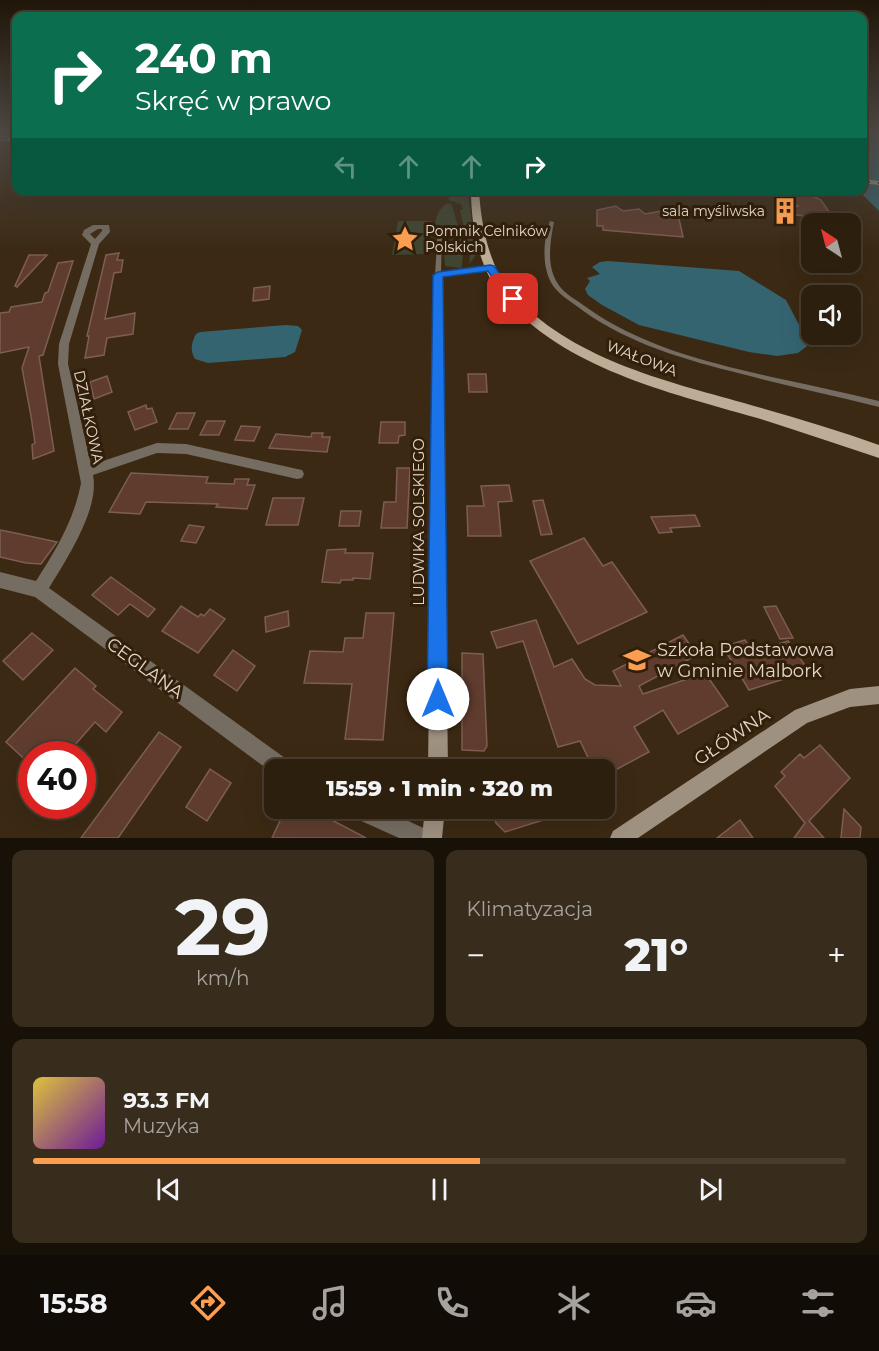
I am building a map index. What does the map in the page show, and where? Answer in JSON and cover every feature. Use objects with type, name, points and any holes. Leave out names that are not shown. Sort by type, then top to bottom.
[{"type":"main road","name":"WAŁOWA","points":[[473,195],[490,268],[506,292],[535,320],[562,340],[599,360],[663,386],[879,452]]},
{"type":"street","name":"DZIAŁKOWA","points":[[39,590],[77,527],[85,503],[88,483],[63,364],[64,344],[95,243]]},
{"type":"street","points":[[438,275],[490,268]]},
{"type":"street","name":"LUDWIKA SOLSKIEGO","points":[[438,275],[438,759]]},
{"type":"street","points":[[86,472],[157,448],[186,449],[297,474]]},
{"type":"street","name":"CEGLANA","points":[[0,580],[39,590],[270,759]]},
{"type":"street","name":"GŁÓWNA","points":[[620,838],[801,716],[850,698],[879,694]]},
{"type":"street","points":[[381,819],[423,838]]},
{"type":"street","points":[[432,838],[434,819]]},
{"type":"lane","points":[[552,222],[547,240],[549,267],[555,286],[585,311],[636,338],[681,355],[879,404]]},
{"type":"lane","points":[[438,275],[440,227]]},
{"type":"green space","points":[[450,195],[468,195],[477,254],[469,264],[470,255],[460,210],[463,209],[461,204],[448,200]]},
{"type":"green space","points":[[448,203],[452,205],[461,237],[463,261],[461,268],[445,266],[444,254],[452,251],[452,228],[435,225],[439,212]]},
{"type":"green space","points":[[398,221],[432,221],[430,254],[392,255]]},
{"type":"water","points":[[867,171],[879,171],[879,211],[863,195],[867,195]]},
{"type":"water","points":[[600,262],[739,271],[786,300],[801,328],[801,345],[807,346],[798,353],[777,356],[749,352],[639,325],[588,295],[585,289],[590,281],[587,278],[600,274],[592,267]]},
{"type":"water","points":[[298,326],[302,330],[295,352],[285,357],[208,363],[195,359],[192,353],[193,341],[196,334],[200,332]]},
{"type":"building","points":[[784,195],[810,195],[821,200],[830,213],[801,213],[801,216],[777,213],[777,210],[799,206],[791,204]]},
{"type":"building","points":[[616,206],[623,211],[639,209],[645,214],[661,211],[667,215],[678,214],[683,237],[603,230],[603,226],[597,226],[597,210]]},
{"type":"building","points":[[119,253],[117,260],[123,260],[121,272],[114,273],[105,319],[135,313],[133,334],[107,338],[104,355],[85,358],[89,336],[87,336],[106,255]]},
{"type":"building","points":[[29,255],[47,255],[17,287],[15,286]]},
{"type":"building","points":[[73,261],[43,355],[39,356],[54,451],[33,459],[32,445],[35,443],[22,368],[29,347],[0,353],[0,313],[9,312],[11,307],[42,302],[58,263]]},
{"type":"building","points":[[270,286],[269,299],[253,301],[254,288]]},
{"type":"building","points":[[468,374],[486,374],[487,392],[469,392]]},
{"type":"building","points":[[107,376],[112,392],[94,399],[90,382]]},
{"type":"building","points":[[146,405],[147,409],[152,408],[157,422],[135,430],[128,412]]},
{"type":"building","points":[[177,413],[195,413],[188,429],[169,429]]},
{"type":"building","points":[[207,421],[225,421],[219,435],[200,435]]},
{"type":"building","points":[[381,422],[405,422],[405,435],[399,436],[398,443],[379,443]]},
{"type":"building","points":[[241,426],[260,427],[254,441],[235,440]]},
{"type":"building","points":[[312,433],[323,433],[322,437],[330,437],[327,452],[269,448],[276,434],[311,437]]},
{"type":"building","points":[[397,468],[410,468],[407,528],[381,528],[384,502],[396,502]]},
{"type":"building","points":[[131,473],[208,477],[206,483],[234,484],[235,479],[249,479],[247,485],[255,485],[247,509],[216,507],[218,504],[146,502],[140,514],[109,512]]},
{"type":"building","points":[[509,485],[512,501],[498,502],[501,536],[468,536],[467,506],[484,506],[481,486]]},
{"type":"building","points":[[273,498],[304,498],[298,525],[266,525]]},
{"type":"building","points":[[543,500],[552,534],[541,535],[533,501]]},
{"type":"building","points":[[341,511],[361,511],[359,526],[339,526]]},
{"type":"building","points":[[695,515],[700,526],[670,528],[672,532],[659,533],[651,517]]},
{"type":"building","points":[[189,525],[204,527],[196,543],[181,541]]},
{"type":"building","points":[[0,530],[57,542],[41,564],[26,563],[0,557]]},
{"type":"building","points":[[584,538],[603,566],[612,562],[647,612],[578,644],[530,561]]},
{"type":"building","points":[[346,549],[345,553],[373,553],[370,579],[353,578],[353,580],[341,580],[340,583],[322,582],[327,550]]},
{"type":"building","points":[[111,577],[155,609],[148,617],[130,604],[118,615],[92,595]]},
{"type":"building","points":[[181,606],[198,617],[201,614],[204,616],[210,609],[225,619],[198,653],[162,631]]},
{"type":"building","points":[[776,606],[793,638],[780,639],[764,607]]},
{"type":"building","points":[[288,611],[289,626],[266,632],[265,617]]},
{"type":"building","points":[[366,613],[394,613],[383,740],[345,739],[352,684],[304,683],[310,651],[343,652],[345,638],[363,638]]},
{"type":"building","points":[[536,620],[554,667],[572,659],[585,679],[595,685],[621,686],[613,671],[683,635],[697,655],[639,686],[643,694],[705,673],[728,706],[678,734],[663,710],[634,727],[649,752],[615,770],[615,759],[589,759],[580,741],[558,747],[523,641],[497,648],[491,632]]},
{"type":"building","points":[[32,633],[53,650],[23,680],[3,661]]},
{"type":"building","points":[[745,640],[753,652],[788,641],[809,671],[749,690],[723,647]]},
{"type":"building","points":[[233,650],[255,666],[237,691],[214,675]]},
{"type":"building","points":[[462,653],[483,654],[487,746],[484,751],[462,750]]},
{"type":"building","points":[[75,668],[96,686],[93,689],[122,712],[106,732],[95,722],[78,741],[18,741],[18,753],[6,742]]},
{"type":"building","points":[[159,732],[181,747],[118,838],[81,838]]},
{"type":"building","points":[[820,745],[850,778],[809,821],[824,838],[794,838],[805,823],[775,786],[785,776],[781,772],[800,754],[804,758]]},
{"type":"building","points":[[210,769],[231,783],[207,821],[186,807]]},
{"type":"building","points":[[844,809],[861,827],[860,838],[841,838]]},
{"type":"building","points":[[281,819],[330,819],[366,838],[272,838]]},
{"type":"building","points":[[495,819],[546,819],[505,832]]},
{"type":"building","points":[[740,820],[753,838],[717,838]]},
{"type":"railway","points":[[867,182],[879,183]]},
{"type":"place","name":"sala myśliwska","points":[[785,211]]},
{"type":"place","name":"Pomnik Celników Polskich","points":[[405,239]]},
{"type":"place","name":"Szkoła Podstawowa w Gminie Malbork","points":[[637,660]]},
{"type":"route","points":[[438,699],[438,275],[490,268],[513,299]]}]
